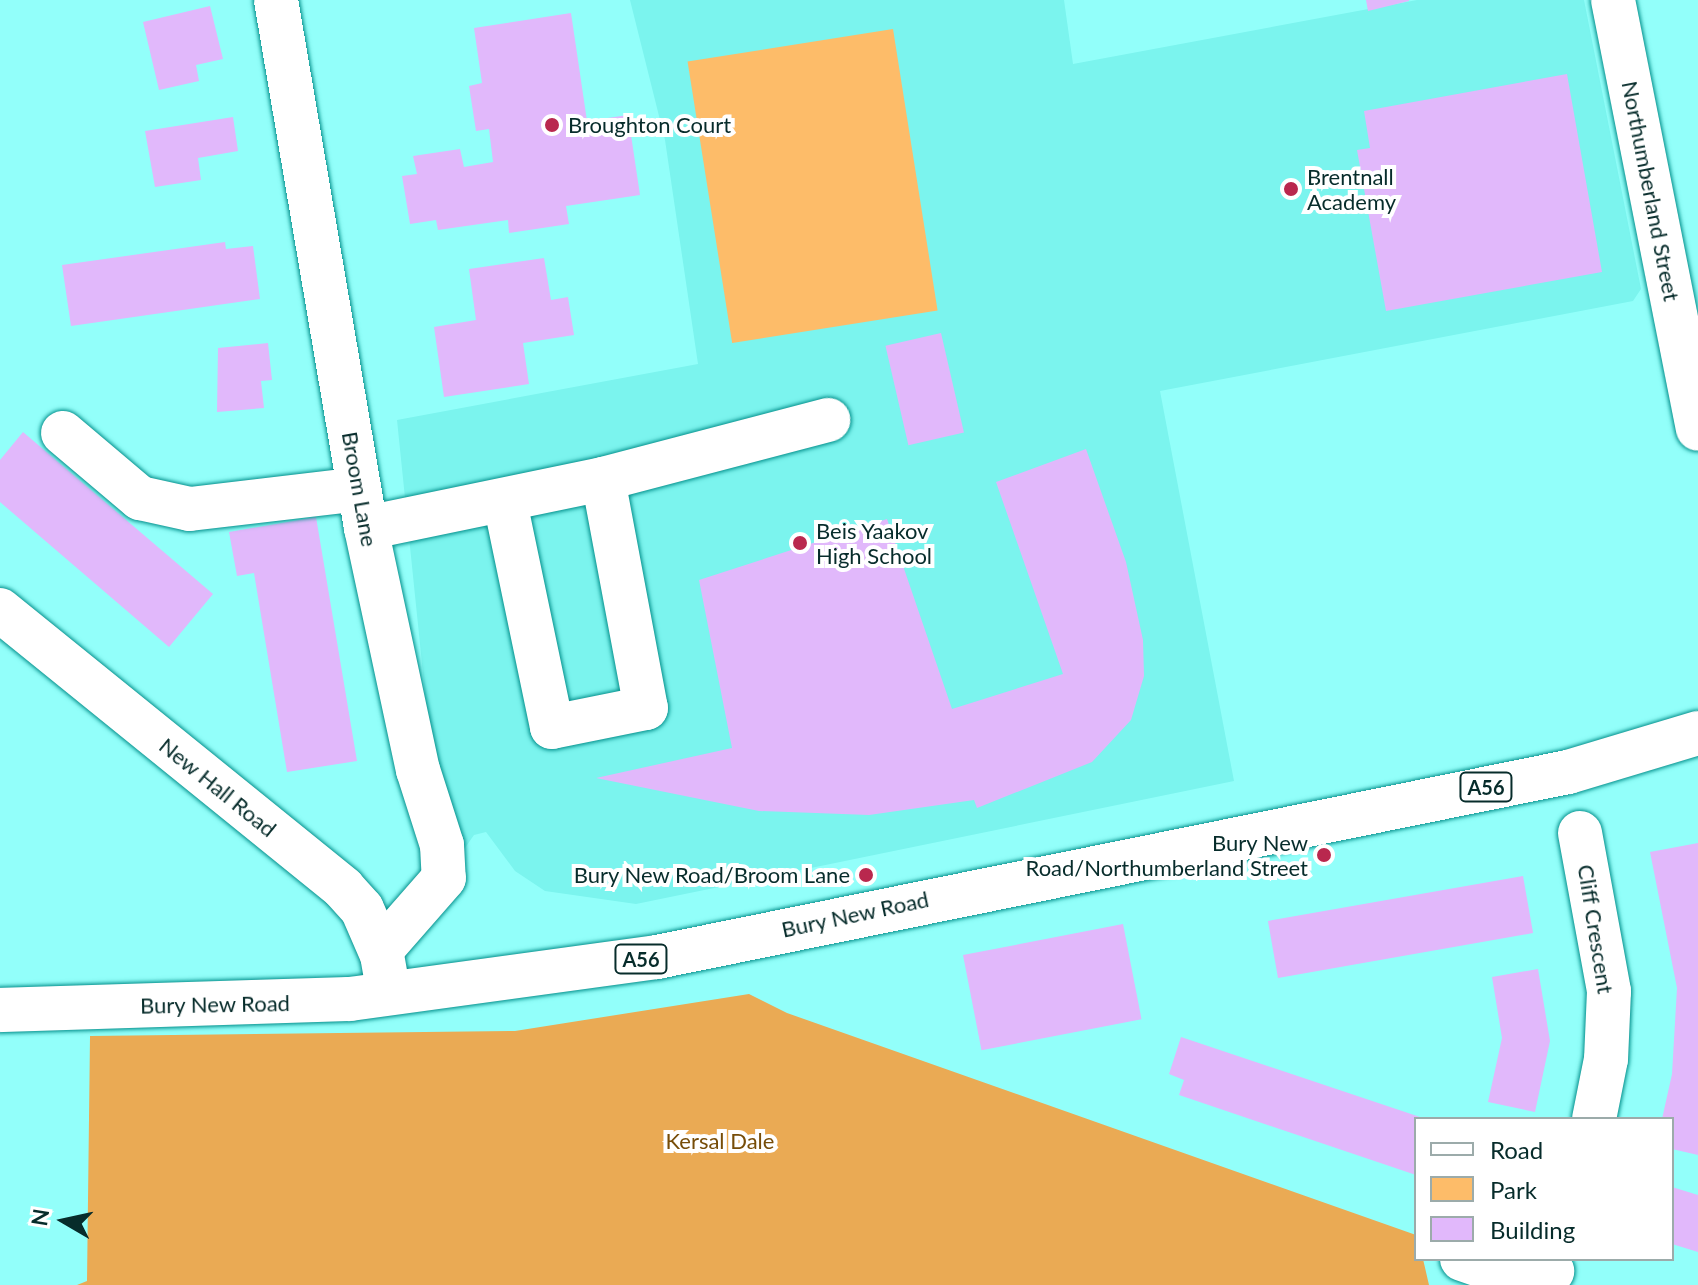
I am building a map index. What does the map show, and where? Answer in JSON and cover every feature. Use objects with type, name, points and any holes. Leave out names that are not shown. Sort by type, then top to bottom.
[{"type":"main road","name":"Broom Lane","points":[[276,0],[363,509],[418,770],[442,845],[444,878],[381,950]]},
{"type":"main road","name":"Northumberland Street","points":[[1613,0],[1690,340],[1698,429]]},
{"type":"main road","points":[[63,433],[140,498],[190,509],[363,509],[505,502],[828,420]]},
{"type":"main road","points":[[505,502],[552,727],[646,708],[603,479]]},
{"type":"main road","name":"New Hall Road","points":[[0,610],[343,888],[362,909],[381,950],[389,995]]},
{"type":"main road","name":"Bury New Road","points":[[0,1010],[389,995],[657,957],[1568,772],[1698,733]]},
{"type":"main road","name":"Cliff Crescent","points":[[1580,833],[1609,991],[1606,1059],[1594,1117]]},
{"type":"main road","points":[[1468,1261],[1517,1278],[1554,1272]]},
{"type":"shaded area","name":"Beis Yaakov High School","points":[[630,0],[1064,0],[1073,64],[1417,0],[1584,0],[1641,289],[1633,301],[1160,391],[1234,781],[636,904],[545,891],[515,871],[486,832],[474,835],[444,878],[397,420],[698,364],[665,140]]},
{"type":"green space","points":[[893,29],[938,310],[732,343],[688,62]]},
{"type":"green space","name":"Kersal Dale","points":[[749,994],[787,1013],[1414,1234],[1414,1261],[1423,1261],[1429,1285],[77,1285],[87,1281],[90,1036],[515,1031]]},
{"type":"building","points":[[1366,0],[1409,0],[1409,1],[1368,11]]},
{"type":"building","points":[[210,6],[223,59],[196,65],[199,81],[159,90],[143,22]]},
{"type":"building","name":"Broughton Court","points":[[571,13],[587,121],[628,115],[640,195],[566,206],[569,224],[509,233],[508,220],[438,230],[436,220],[410,224],[402,176],[417,174],[413,156],[460,149],[464,167],[493,162],[489,129],[476,131],[469,86],[482,83],[474,28]]},
{"type":"building","points":[[1567,74],[1602,272],[1386,311],[1357,150],[1370,148],[1364,111]]},
{"type":"building","points":[[233,117],[238,151],[198,158],[201,180],[155,187],[145,131]]},
{"type":"building","points":[[225,242],[226,249],[253,246],[260,299],[71,326],[62,265]]},
{"type":"building","points":[[544,258],[551,300],[568,297],[574,335],[523,343],[529,384],[444,397],[434,327],[476,320],[469,269]]},
{"type":"building","points":[[941,333],[964,432],[908,445],[885,346]]},
{"type":"building","points":[[268,343],[272,380],[261,381],[264,408],[217,412],[218,348]]},
{"type":"building","points":[[23,432],[213,594],[169,647],[0,502],[0,460]]},
{"type":"building","points":[[1086,449],[1126,562],[1143,640],[1144,676],[1131,720],[1092,762],[977,808],[974,800],[869,815],[759,811],[596,778],[732,748],[699,580],[887,519],[952,709],[1063,674],[996,482]]},
{"type":"building","points":[[316,517],[357,761],[287,772],[254,573],[237,576],[229,532]]},
{"type":"building","points":[[1698,843],[1698,1155],[1674,1149],[1674,1117],[1662,1117],[1672,1074],[1677,988],[1650,852]]},
{"type":"building","points":[[1523,876],[1533,933],[1278,978],[1268,921]]},
{"type":"building","points":[[1123,924],[1142,1019],[982,1050],[963,955]]},
{"type":"building","points":[[1538,969],[1550,1041],[1535,1112],[1488,1102],[1502,1038],[1492,977]]},
{"type":"building","points":[[1181,1037],[1420,1117],[1414,1117],[1414,1174],[1179,1095],[1184,1080],[1169,1074]]},
{"type":"building","points":[[1674,1188],[1698,1195],[1698,1252],[1674,1245]]},
{"type":"place","name":"Broughton Court","points":[[552,125]]},
{"type":"place","name":"Brentnall Academy","points":[[1291,189]]},
{"type":"place","name":"Beis Yaakov High School","points":[[800,543]]},
{"type":"place","name":"Bury New Road/Northumberland Street","points":[[1324,855]]},
{"type":"place","name":"Bury New Road/Broom Lane","points":[[866,875]]}]
